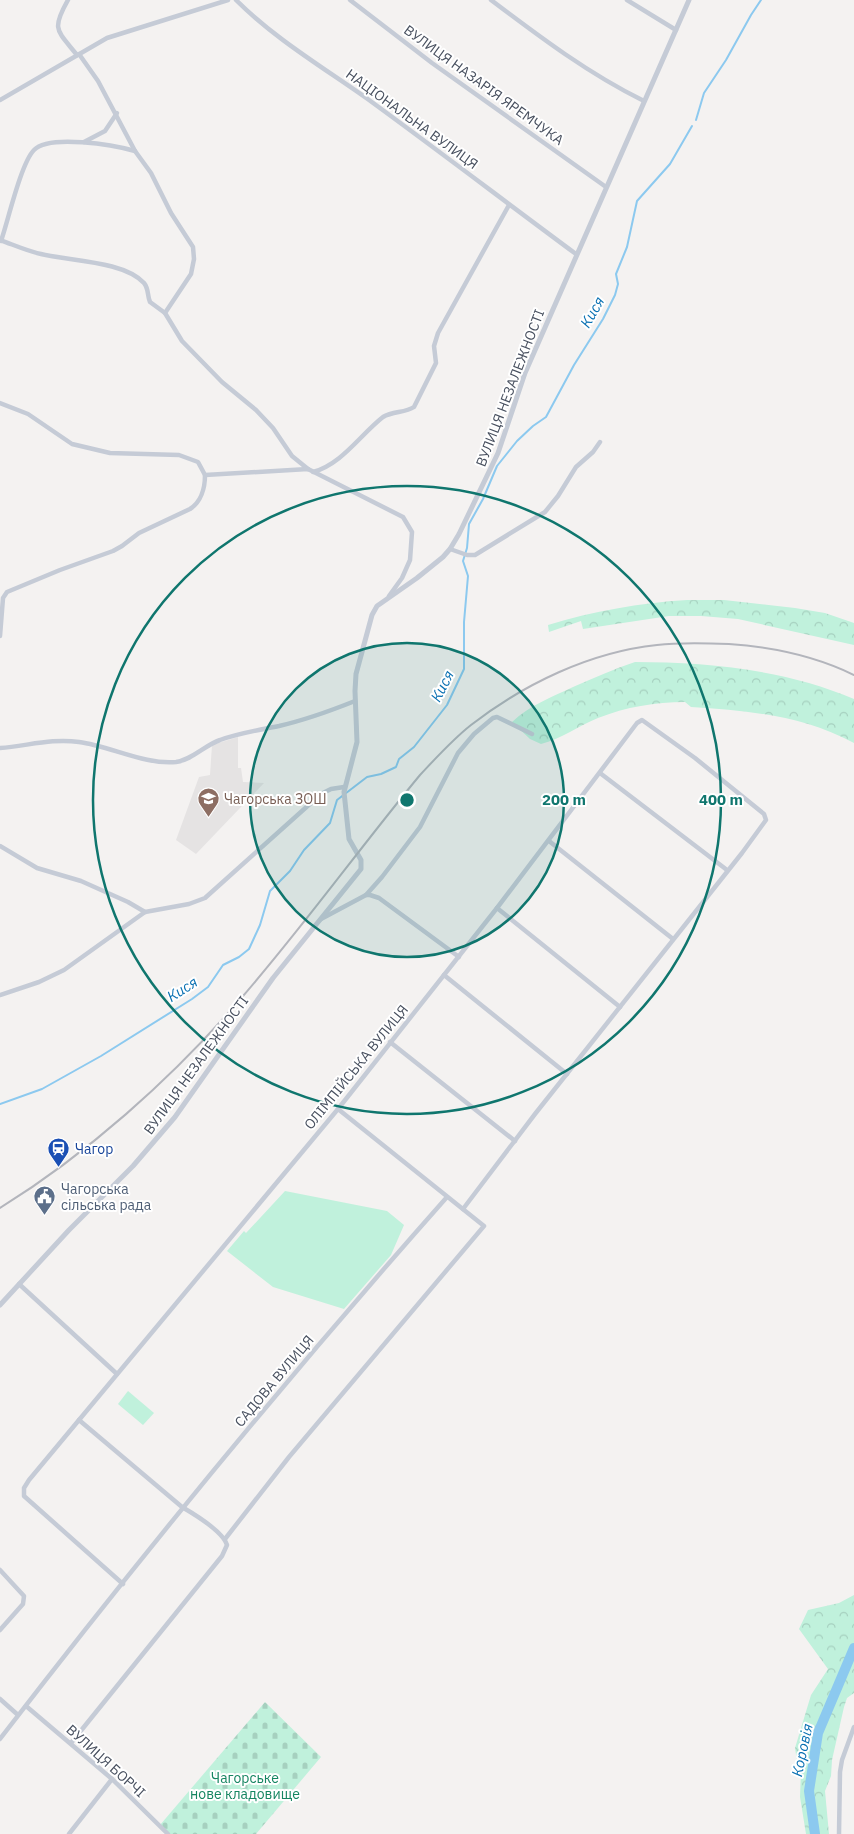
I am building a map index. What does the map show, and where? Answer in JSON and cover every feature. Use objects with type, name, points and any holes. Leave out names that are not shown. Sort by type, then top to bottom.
[{"type":"street","points":[[68,0],[57,23],[58,30],[98,81],[117,113],[135,151],[151,173],[171,213],[191,242],[194,251],[191,274],[165,313]]},
{"type":"street","points":[[0,100],[107,38],[225,0]]},
{"type":"street","name":"НАЦІОНАЛЬНА ВУЛИЦЯ","points":[[236,0],[286,42],[368,100],[576,254]]},
{"type":"street","name":"ВУЛИЦЯ НАЗАРІЯ ЯРЕМЧУКА","points":[[350,0],[432,63],[606,187]]},
{"type":"street","points":[[491,0],[590,71],[644,101]]},
{"type":"street","points":[[627,0],[676,30]]},
{"type":"street","name":"ВУЛИЦЯ НЕЗАЛЕЖНОСТІ","points":[[0,1305],[69,1230],[132,1166],[175,1117],[273,978],[361,869],[362,860],[350,842],[344,789],[356,748],[355,701],[357,666],[370,621],[375,608],[423,573],[450,549],[498,453],[520,386],[576,254],[689,0]]},
{"type":"street","points":[[83,142],[95,138],[105,131],[117,113]]},
{"type":"street","points":[[135,151],[83,142],[46,143],[37,147],[24,168],[1,241],[40,254],[107,265],[127,271],[145,284],[148,289],[149,301],[165,313],[180,339],[222,382],[256,410],[273,428],[296,459],[311,470],[403,517],[412,532],[410,560],[402,578],[387,600]]},
{"type":"street","points":[[205,476],[311,470],[328,467],[383,417],[392,413],[410,410],[414,407],[436,363],[434,346],[438,333],[510,205]]},
{"type":"street","points":[[0,403],[28,414],[72,444],[110,453],[179,455],[198,462],[205,476],[201,496],[197,504],[190,510],[139,533],[117,549],[5,593],[2,597],[0,636]]},
{"type":"street","points":[[450,549],[475,555],[545,512],[558,496],[578,464],[594,452],[600,442]]},
{"type":"street","points":[[0,748],[36,742],[72,741],[145,758],[178,762],[216,741],[299,721],[355,701]]},
{"type":"street","points":[[320,920],[366,895],[388,870],[420,827],[456,756],[474,734],[496,717],[532,734]]},
{"type":"street","name":"ОЛІМПІЙСЬКА ВУЛИЦЯ","points":[[122,1584],[24,1496],[24,1488],[338,1109],[498,908],[640,720],[710,770],[766,818],[754,837],[727,870]]},
{"type":"street","points":[[463,1209],[727,870],[600,773]]},
{"type":"street","points":[[0,995],[39,982],[64,970],[145,912],[190,904],[205,898],[321,794],[331,789],[344,789]]},
{"type":"street","points":[[549,841],[673,939]]},
{"type":"street","points":[[0,846],[37,868],[81,881],[128,902],[145,912]]},
{"type":"street","points":[[366,895],[379,898],[459,957]]},
{"type":"street","points":[[498,908],[620,1007]]},
{"type":"street","points":[[444,976],[567,1074]]},
{"type":"street","points":[[390,1042],[515,1141]]},
{"type":"street","points":[[224,1540],[300,1444],[484,1226],[338,1109]]},
{"type":"street","name":"САДОВА ВУЛИЦЯ","points":[[0,1739],[182,1507],[378,1275],[447,1197]]},
{"type":"street","points":[[19,1284],[117,1374]]},
{"type":"street","points":[[71,1743],[222,1556],[227,1546],[224,1540],[79,1420]]},
{"type":"street","points":[[0,1570],[24,1596],[23,1604],[0,1630]]},
{"type":"street","points":[[0,1699],[18,1715]]},
{"type":"street","name":"ВУЛИЦЯ БОРЧІ","points":[[26,1706],[112,1779],[168,1834]]},
{"type":"street","points":[[839,1834],[841,1827],[840,1772],[842,1760],[854,1727]]},
{"type":"street","points":[[69,1834],[112,1779]]},
{"type":"shaded area","name":"Чагорська ЗОШ","points":[[238,737],[238,768],[241,768],[243,782],[264,783],[196,854],[176,840],[199,777],[210,775],[212,745]]},
{"type":"green space","points":[[687,600],[724,600],[825,613],[854,623],[854,645],[738,619],[701,616],[669,616],[583,629],[581,621],[549,632],[548,625],[582,616],[652,603]]},
{"type":"green space","points":[[635,662],[718,666],[774,675],[828,689],[854,699],[854,743],[795,720],[734,710],[691,707],[685,702],[652,704],[619,711],[598,718],[556,739],[541,744],[530,739],[512,722],[526,711],[549,698]]},
{"type":"green space","points":[[285,1191],[387,1211],[404,1225],[391,1255],[344,1309],[273,1287],[227,1251],[244,1231],[246,1233]]},
{"type":"green space","points":[[128,1391],[154,1413],[143,1425],[118,1404]]},
{"type":"green space","points":[[854,1595],[854,1693],[847,1698],[844,1707],[832,1760],[831,1776],[825,1791],[829,1834],[806,1834],[800,1797],[801,1771],[795,1748],[811,1695],[828,1669],[799,1629],[808,1610],[839,1603]]},
{"type":"green space","name":"Чагорське нове кладовище","points":[[265,1702],[321,1757],[256,1834],[170,1834],[160,1825]]},
{"type":"waterway","name":"Кися","points":[[696,120],[704,93],[726,60],[761,0]]},
{"type":"waterway","name":"Кися","points":[[0,1104],[42,1089],[101,1056],[208,987],[223,965],[239,957],[249,949],[260,925],[270,891],[290,871],[304,850],[330,823],[337,800],[367,777],[381,774],[396,767],[399,759],[414,747],[447,705],[464,669],[464,622],[468,576],[463,561],[467,548],[469,524],[483,499],[497,466],[517,441],[546,417],[574,365],[603,319],[615,295],[618,284],[616,274],[627,247],[637,201],[670,164],[692,126]]},
{"type":"waterway","name":"Коровія","points":[[815,1834],[809,1791],[818,1733],[854,1648]]},
{"type":"railway","points":[[0,1208],[96,1140],[184,1060],[261,975],[420,775],[444,749],[471,725],[513,696],[559,672],[607,655],[632,649],[675,643],[762,647],[809,658],[854,675]]},
{"type":"place","name":"Чагорська ЗОШ","points":[[208,818]]},
{"type":"place","name":"Чагор","points":[[59,1168]]},
{"type":"place","name":"Чагорська сільська рада","points":[[45,1216]]}]
